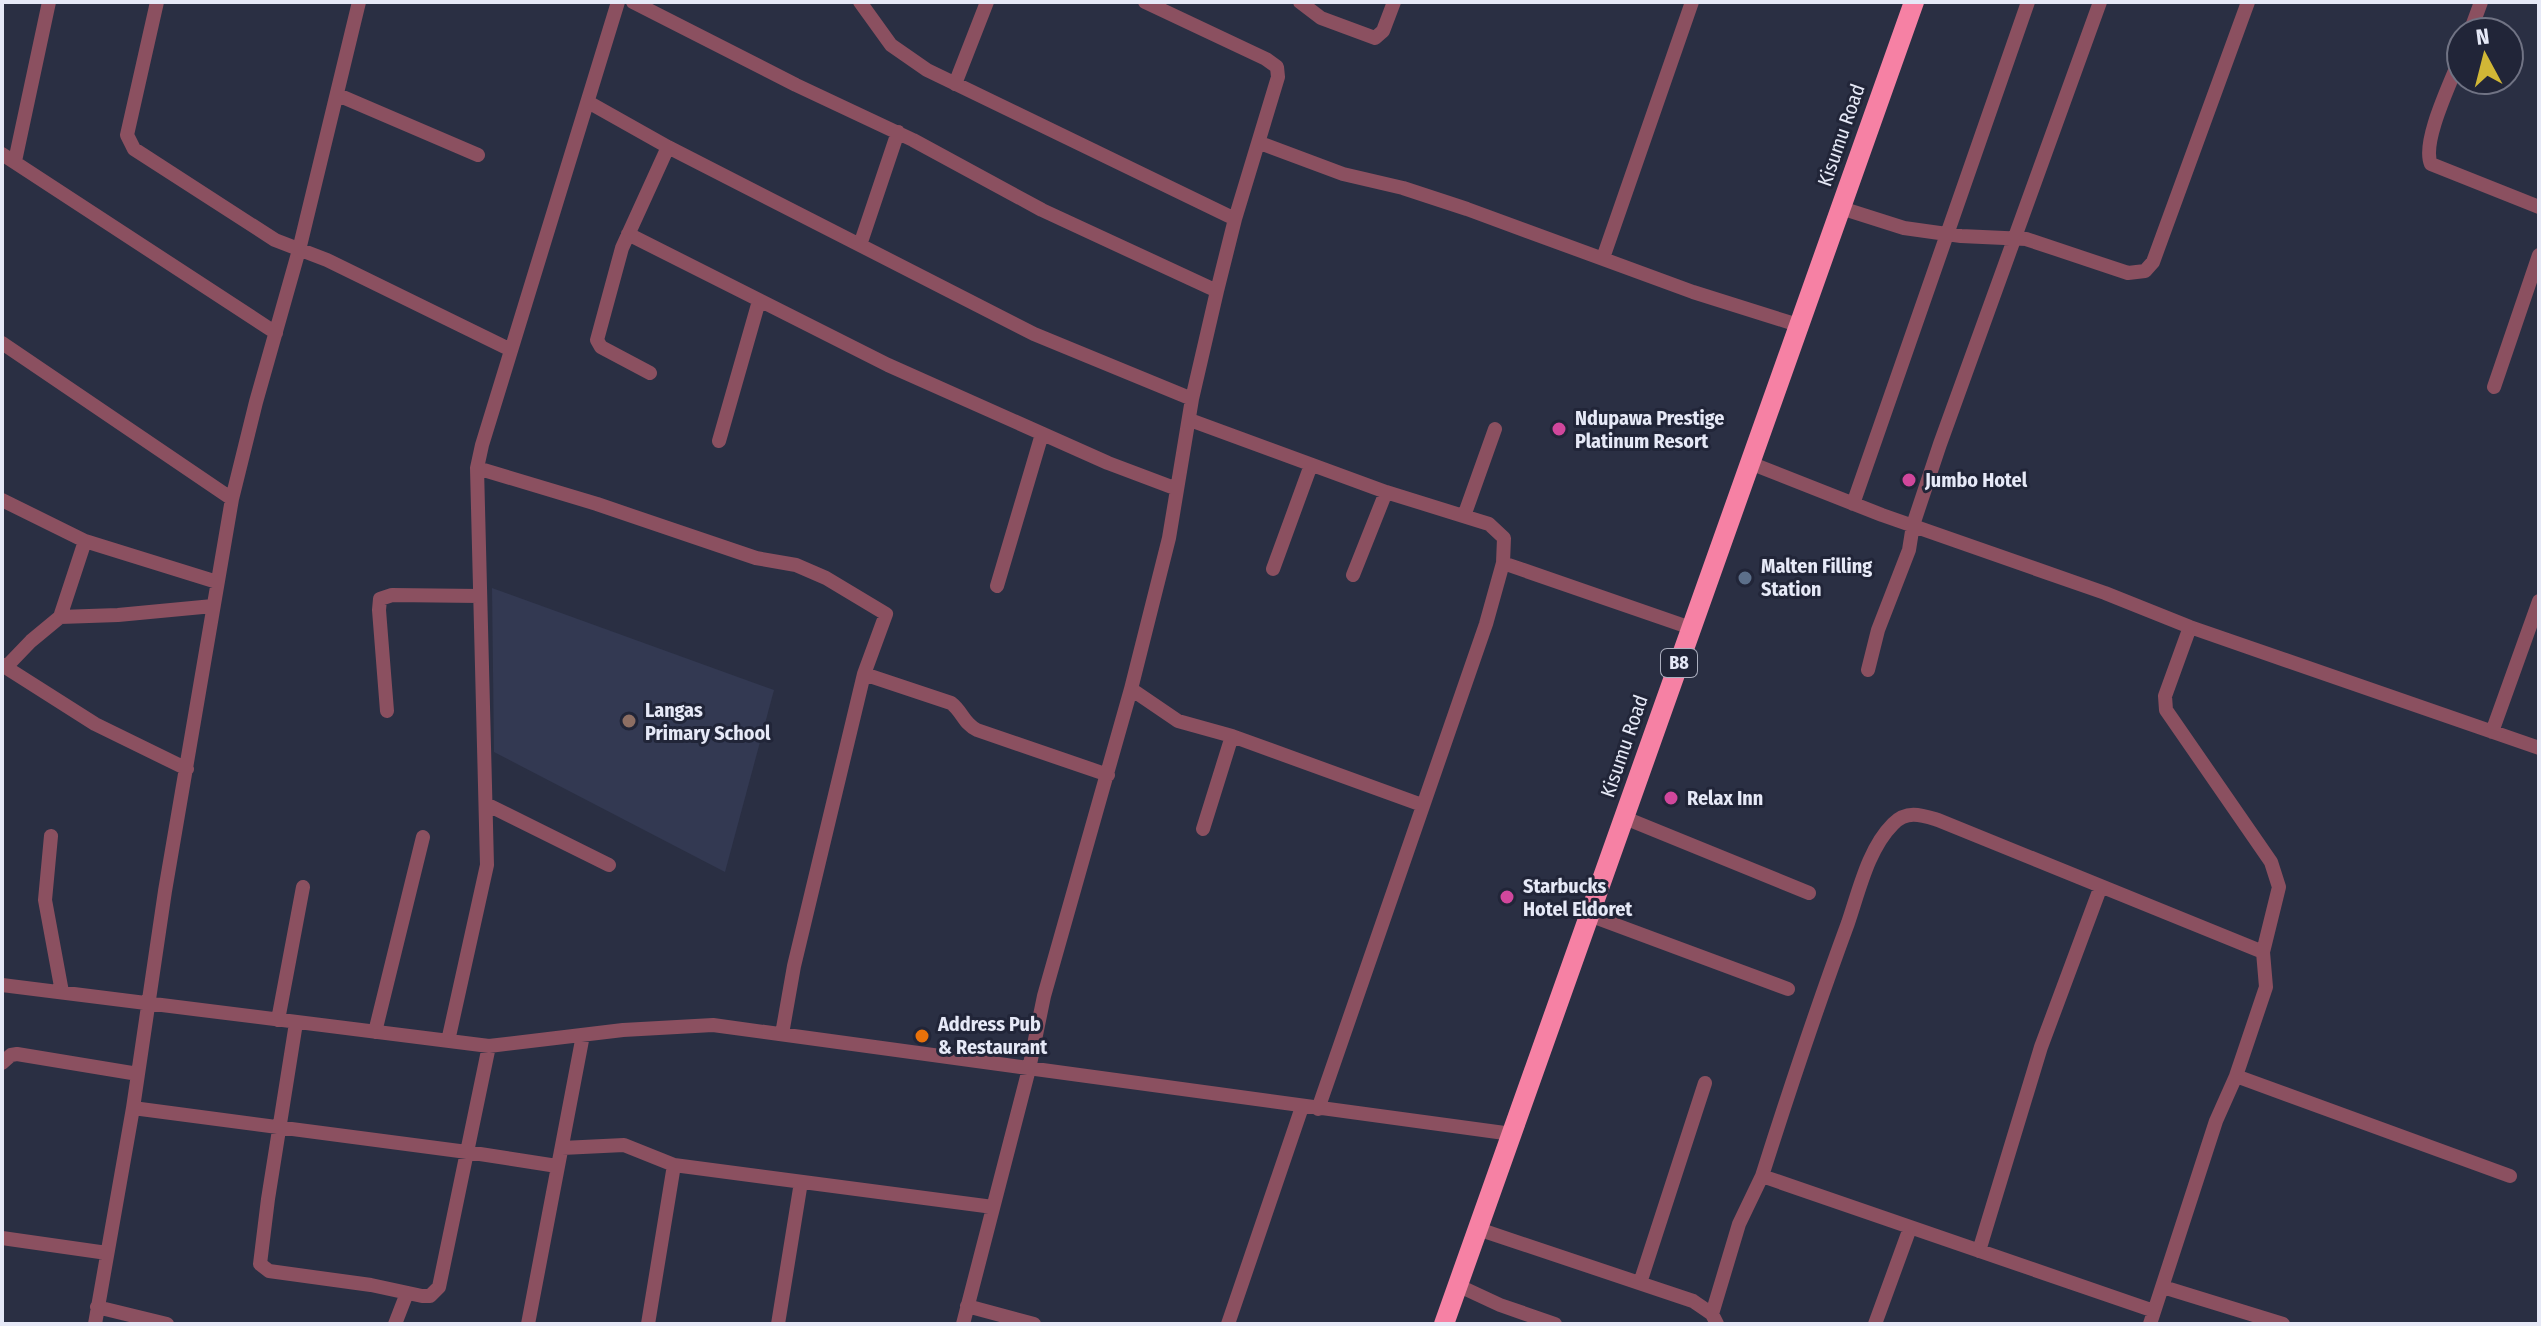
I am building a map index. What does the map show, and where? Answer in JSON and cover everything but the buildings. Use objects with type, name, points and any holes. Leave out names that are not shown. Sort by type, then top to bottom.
[{"type":"highway","name":"Kisumu Road","points":[[1444,1324],[1914,2]]},
{"type":"street","points":[[49,2],[8,158],[276,333]]},
{"type":"street","points":[[157,2],[127,135],[141,155],[275,240],[340,266],[511,350]]},
{"type":"street","points":[[95,1324],[232,499],[299,250],[359,2]]},
{"type":"street","points":[[448,1041],[484,885],[488,848],[477,468],[618,2]]},
{"type":"street","points":[[633,2],[796,85],[898,132],[1042,210],[1217,291]]},
{"type":"street","points":[[860,2],[891,45],[927,70],[1235,219]]},
{"type":"street","points":[[955,84],[987,2]]},
{"type":"street","points":[[963,1324],[1029,1069],[1044,996],[1131,689],[1169,538],[1192,399],[1217,291],[1235,219],[1278,77],[1277,67],[1266,59],[1145,2]]},
{"type":"street","points":[[1300,2],[1321,18],[1375,38],[1383,31],[1394,2]]},
{"type":"street","points":[[1603,258],[1692,2]]},
{"type":"street","points":[[1853,504],[2028,2]]},
{"type":"street","points":[[1868,670],[1878,630],[1909,550],[1913,525],[2100,2]]},
{"type":"street","points":[[1841,208],[1891,226],[2038,242],[2128,273],[2138,274],[2150,268],[2248,2]]},
{"type":"street","points":[[338,95],[478,155]]},
{"type":"street","points":[[2446,96],[2432,136],[2428,157],[2431,164],[2539,207]]},
{"type":"street","points":[[588,102],[668,147],[1034,334],[1192,399]]},
{"type":"street","points":[[860,245],[898,132]]},
{"type":"street","points":[[1260,143],[1343,174],[1403,188],[1693,292],[1798,325]]},
{"type":"street","points":[[650,373],[601,347],[597,340],[628,234],[668,147]]},
{"type":"street","points":[[628,234],[888,365],[1108,463],[1177,489]]},
{"type":"street","points":[[2494,387],[2539,255]]},
{"type":"street","points":[[719,441],[759,301]]},
{"type":"street","points":[[2,343],[232,499]]},
{"type":"street","points":[[1190,420],[1386,492],[1489,524],[1504,538],[1503,563],[1486,624],[1318,1109]]},
{"type":"street","points":[[1464,516],[1495,429]]},
{"type":"street","points":[[997,586],[1042,434]]},
{"type":"street","points":[[1750,463],[1853,504],[2105,593],[2190,627],[2539,748]]},
{"type":"street","points":[[1273,569],[1311,465]]},
{"type":"street","points":[[477,468],[756,558],[796,565],[826,578],[886,614],[864,674],[794,966],[782,1034]]},
{"type":"street","points":[[1353,575],[1386,492]]},
{"type":"street","points":[[2,500],[85,541],[217,582]]},
{"type":"street","points":[[85,541],[60,617],[4,666],[95,724],[187,769]]},
{"type":"street","points":[[1503,563],[1691,628]]},
{"type":"street","points":[[387,711],[380,599],[392,595],[479,596]]},
{"type":"street","points":[[2492,732],[2539,601]]},
{"type":"street","points":[[60,617],[213,606]]},
{"type":"street","points":[[1762,1176],[1979,1251],[2152,1317],[2216,1121],[2236,1076],[2266,987],[2263,952],[2278,893],[2275,871],[2166,710],[2165,696],[2190,627]]},
{"type":"street","points":[[864,674],[951,703],[966,723],[977,730],[1108,775]]},
{"type":"street","points":[[1131,689],[1178,721],[1232,736],[1422,805]]},
{"type":"street","points":[[1203,829],[1232,736]]},
{"type":"street","points":[[486,804],[609,865]]},
{"type":"street","points":[[1478,1229],[1693,1301],[1714,1319],[1739,1224],[1762,1176],[1819,1000],[1865,875],[1882,839],[1893,824],[1909,814],[1938,820],[2263,952]]},
{"type":"street","points":[[1625,818],[1809,893]]},
{"type":"street","points":[[51,836],[45,900],[62,992]]},
{"type":"street","points":[[375,1032],[423,837]]},
{"type":"street","points":[[1979,1251],[2041,1047],[2101,886]]},
{"type":"street","points":[[278,1020],[303,887]]},
{"type":"street","points":[[1589,915],[1788,989]]},
{"type":"street","points":[[2,985],[489,1046],[699,1024],[1512,1134]]},
{"type":"street","points":[[296,1023],[260,1259],[264,1269],[430,1296],[439,1287],[489,1046]]},
{"type":"street","points":[[528,1324],[583,1035]]},
{"type":"street","points":[[2,1063],[5,1058],[17,1054],[138,1074]]},
{"type":"street","points":[[2236,1076],[2510,1176]]},
{"type":"street","points":[[1640,1283],[1705,1083]]},
{"type":"street","points":[[1228,1324],[1302,1107]]},
{"type":"street","points":[[133,1108],[557,1166]]},
{"type":"street","points":[[562,1148],[624,1145],[674,1165],[993,1207]]},
{"type":"street","points":[[648,1324],[674,1165]]},
{"type":"street","points":[[778,1324],[801,1182]]},
{"type":"street","points":[[1875,1324],[1910,1228]]},
{"type":"street","points":[[2,1238],[107,1253]]},
{"type":"street","points":[[1457,1285],[1500,1305],[1555,1324]]},
{"type":"street","points":[[2163,1287],[2283,1324]]},
{"type":"street","points":[[395,1324],[407,1293]]},
{"type":"street","points":[[967,1306],[1034,1324]]},
{"type":"street","points":[[97,1307],[167,1324]]},
{"type":"shaded area","name":"Langas Primary School","points":[[492,588],[774,690],[725,872],[494,752]]},
{"type":"place","name":"Ndupawa Prestige Platinum Resort","points":[[1559,429]]},
{"type":"place","name":"Jumbo Hotel","points":[[1909,480]]},
{"type":"place","name":"Malten Filling Station","points":[[1745,578]]},
{"type":"place","name":"Langas Primary School","points":[[629,721]]},
{"type":"place","name":"Relax Inn","points":[[1671,798]]},
{"type":"place","name":"Starbucks Hotel Eldoret","points":[[1507,897]]},
{"type":"place","name":"Address Pub & Restaurant","points":[[922,1036]]}]
